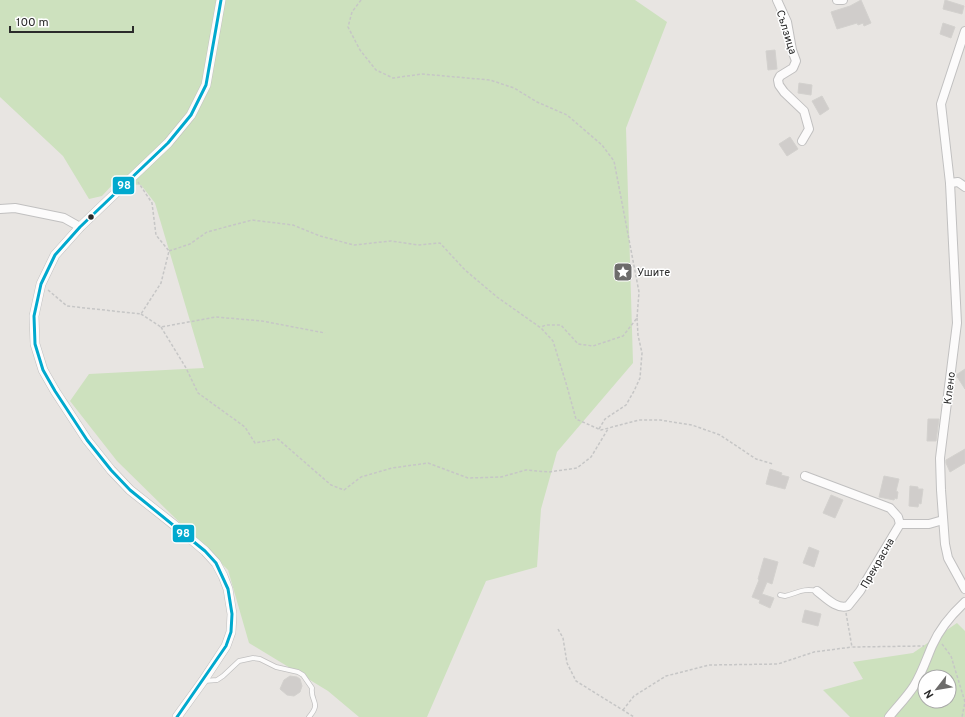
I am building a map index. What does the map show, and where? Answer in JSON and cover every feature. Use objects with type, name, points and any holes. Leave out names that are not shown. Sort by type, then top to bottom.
[{"type":"street","points":[[177,717],[221,654],[231,632],[231,607],[228,588],[216,563],[205,551],[130,490],[111,470],[87,440],[54,391],[43,370],[35,344],[34,316],[41,284],[55,255],[80,227],[168,143],[191,115],[206,84],[221,0]]},
{"type":"street","name":"Сълзица","points":[[777,0],[787,22],[792,50],[796,61],[793,68],[780,76],[778,80],[779,85],[784,92],[804,111],[809,129],[802,141]]},
{"type":"street","points":[[837,0],[844,0]]},
{"type":"street","name":"Клено","points":[[965,31],[962,53],[941,104],[950,183],[957,323],[940,458],[945,544],[948,558],[965,589]]},
{"type":"street","points":[[950,183],[958,182],[965,187]]},
{"type":"street","points":[[0,208],[15,208],[64,218],[80,227]]},
{"type":"street","points":[[805,476],[890,508],[898,517],[900,524],[929,524],[943,520]]},
{"type":"street","name":"Прекрасна","points":[[845,608],[860,591],[900,524]]},
{"type":"street","points":[[817,591],[837,605],[845,608]]},
{"type":"street","points":[[889,717],[914,686],[924,667],[932,646],[952,615],[965,602]]},
{"type":"lane","points":[[780,595],[785,596],[808,589],[817,591]]},
{"type":"lane","points":[[203,681],[217,680],[224,676],[239,661],[253,658],[260,659],[303,675],[312,688],[311,693],[316,707],[309,717]]},
{"type":"path","points":[[361,0],[352,12],[348,27],[360,50],[376,70],[393,78],[422,74],[490,80],[514,88],[537,102],[567,115],[602,145],[614,161],[639,292],[637,318],[638,335],[642,353],[640,378],[634,391],[626,405],[605,419],[599,429]]},
{"type":"path","points":[[134,176],[152,203],[156,235],[169,251]]},
{"type":"path","points":[[169,251],[190,244],[207,232],[252,220],[293,225],[320,236],[354,245],[391,241],[418,244],[440,243],[465,270],[497,297],[541,328],[553,341],[576,419],[599,429],[608,429],[639,420],[660,420],[692,424],[720,435],[756,459],[773,464]]},
{"type":"path","points":[[141,314],[161,283],[169,251]]},
{"type":"path","points":[[41,284],[67,306],[141,314],[161,328],[186,368],[198,393],[245,427],[255,443],[278,439],[331,485],[344,490],[361,477],[392,468],[428,463],[468,478],[501,477],[526,470],[549,472],[577,468],[591,457],[608,429]]},
{"type":"path","points":[[161,328],[216,318],[262,322],[325,333]]},
{"type":"path","points":[[541,328],[546,325],[561,325],[578,344],[593,346],[622,336],[637,318]]},
{"type":"path","points":[[845,608],[852,647]]},
{"type":"path","points":[[558,628],[563,638],[567,664],[576,681],[634,717]]},
{"type":"path","points":[[937,638],[951,656],[965,702],[962,717]]},
{"type":"path","points":[[623,710],[634,696],[666,676],[708,665],[778,664],[814,652],[852,647],[932,646]]},
{"type":"green space","points":[[0,0],[635,0],[667,22],[626,128],[633,363],[557,452],[541,509],[537,567],[486,581],[427,717],[359,717],[328,691],[249,643],[228,570],[117,461],[70,401],[89,374],[204,368],[155,203],[141,185],[114,183],[102,196],[89,199],[63,156],[0,97]]},
{"type":"green space","points":[[957,623],[965,631],[965,717],[850,717],[823,690],[863,679],[853,662],[913,653]]},
{"type":"building","points":[[861,0],[871,23],[864,26],[863,23],[858,25],[857,23],[837,29],[831,12],[850,6]]},
{"type":"building","points":[[945,0],[964,6],[962,14],[943,9]]},
{"type":"building","points":[[943,23],[955,27],[951,38],[940,34]]},
{"type":"building","points":[[775,50],[777,69],[768,70],[766,51]]},
{"type":"building","points":[[799,83],[812,85],[811,95],[798,93]]},
{"type":"building","points":[[822,96],[829,109],[820,115],[812,101]]},
{"type":"building","points":[[790,137],[798,149],[787,156],[779,144]]},
{"type":"building","points":[[965,369],[965,389],[956,375]]},
{"type":"building","points":[[928,419],[939,419],[936,441],[927,441]]},
{"type":"building","points":[[965,449],[965,463],[950,472],[946,460]]},
{"type":"building","points":[[770,469],[782,473],[781,475],[789,477],[785,489],[766,484]]},
{"type":"building","points":[[884,476],[899,479],[896,491],[898,492],[897,499],[895,498],[894,500],[879,497]]},
{"type":"building","points":[[910,486],[923,489],[921,504],[919,503],[918,507],[909,506]]},
{"type":"building","points":[[831,495],[843,500],[835,518],[823,513]]},
{"type":"building","points":[[809,547],[819,551],[814,567],[803,563]]},
{"type":"building","points":[[764,558],[778,562],[772,584],[767,582],[762,594],[774,598],[770,608],[759,603],[760,600],[752,597],[759,580]]},
{"type":"building","points":[[805,610],[821,614],[818,626],[802,622]]},
{"type":"building","points":[[290,676],[300,679],[302,686],[300,692],[294,696],[287,695],[280,689],[284,680]]},
{"type":"transit line","name":"98","points":[[177,717],[226,646],[231,632],[232,614],[228,589],[216,563],[205,551],[130,490],[111,470],[87,440],[43,370],[35,344],[34,316],[41,284],[55,255],[80,227],[168,143],[191,115],[206,85],[221,0]]},
{"type":"place","name":"Ушите","points":[[623,272]]}]
